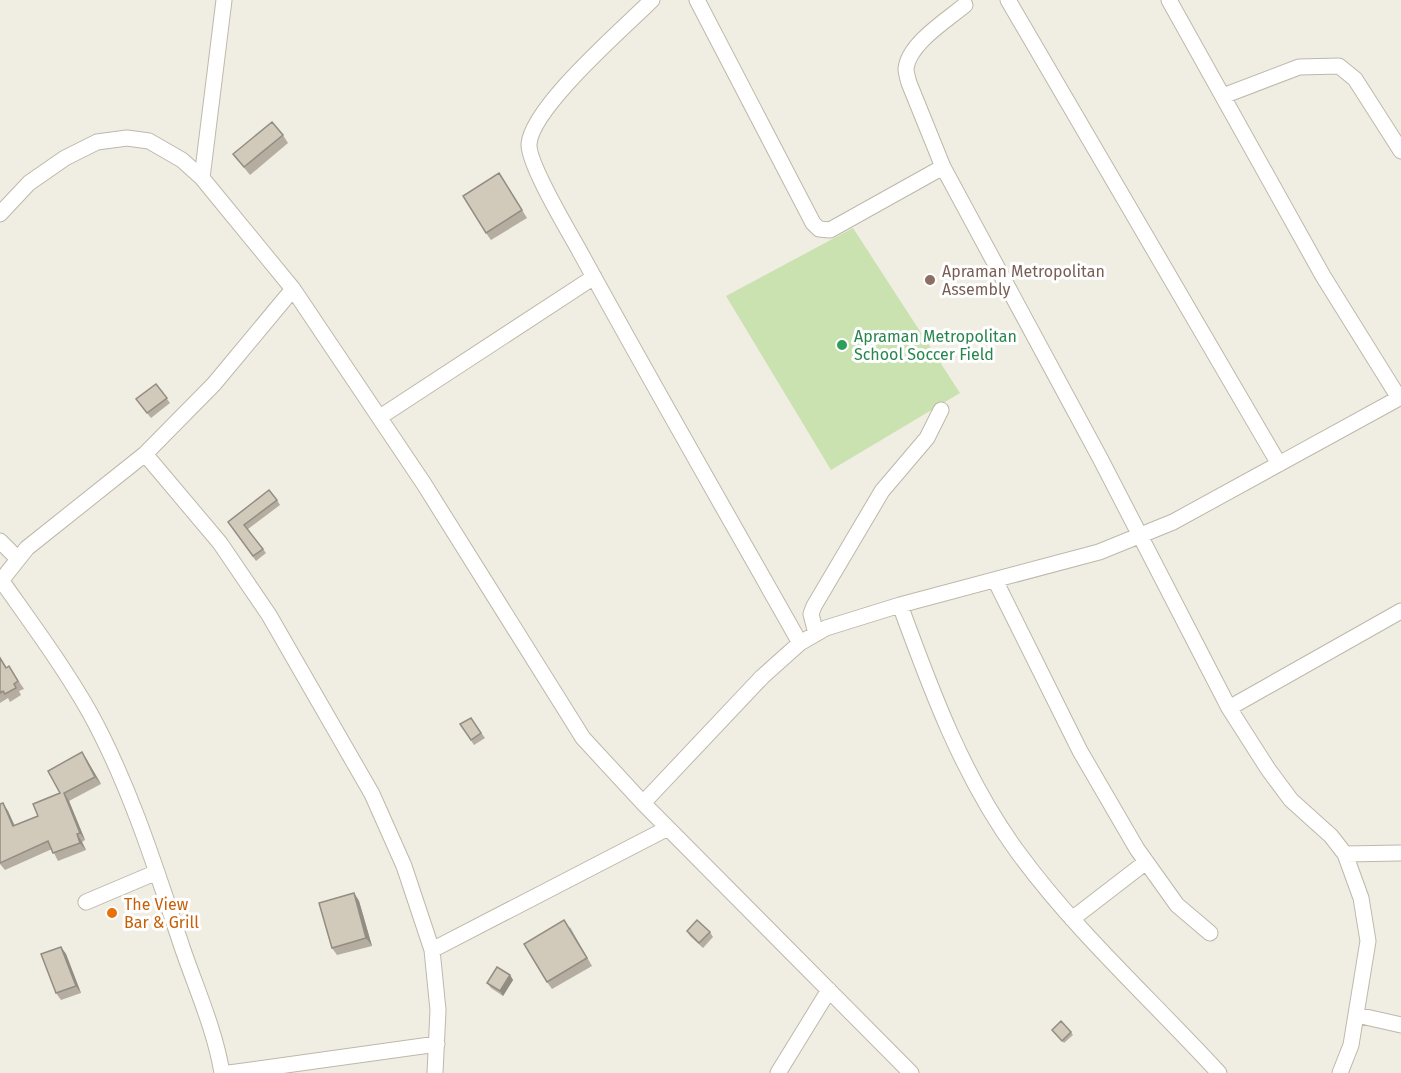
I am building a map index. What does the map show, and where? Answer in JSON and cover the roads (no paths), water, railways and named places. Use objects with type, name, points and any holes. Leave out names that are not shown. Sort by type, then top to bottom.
[{"type":"street","points":[[202,178],[224,0]]},
{"type":"street","points":[[652,0],[563,88],[545,112],[529,144],[530,153],[552,200],[594,277],[800,643]]},
{"type":"street","points":[[697,0],[813,223],[819,229],[830,230],[943,167]]},
{"type":"street","points":[[1008,0],[1279,464]]},
{"type":"street","points":[[643,803],[762,677],[800,643],[816,634],[900,605],[1099,552],[1140,537],[1400,397],[1323,276],[1169,0]]},
{"type":"street","points":[[964,5],[924,39],[912,54],[906,68],[909,83],[943,167],[1100,458],[1229,708],[1291,800],[1330,836],[1345,854],[1361,898],[1368,941],[1351,1045],[1340,1073]]},
{"type":"street","points":[[1223,96],[1299,67],[1339,66],[1355,79],[1401,151]]},
{"type":"street","points":[[0,214],[29,183],[65,158],[97,142],[127,138],[149,141],[182,160],[202,178],[293,289],[424,484],[583,738],[643,803],[911,1073]]},
{"type":"street","points":[[380,417],[594,277]]},
{"type":"street","points":[[222,1073],[213,1037],[157,872],[91,714],[54,654],[1,581],[17,558],[145,454],[214,384],[293,289]]},
{"type":"street","points":[[816,634],[811,614],[814,606],[882,491],[927,438],[941,410]]},
{"type":"street","points":[[145,454],[220,543],[269,615],[372,794],[404,866],[432,950],[438,1010],[435,1073]]},
{"type":"street","points":[[0,541],[17,558]]},
{"type":"street","points":[[995,580],[1080,751],[1146,862],[1177,905],[1210,933]]},
{"type":"street","points":[[900,605],[926,678],[972,779],[1016,850],[1072,919],[1219,1073]]},
{"type":"street","points":[[1229,708],[1401,611]]},
{"type":"street","points":[[432,950],[668,828]]},
{"type":"street","points":[[1345,854],[1401,853]]},
{"type":"street","points":[[1072,919],[1146,862]]},
{"type":"street","points":[[86,902],[157,872]]},
{"type":"street","points":[[778,1073],[829,990]]},
{"type":"street","points":[[1357,1015],[1401,1025]]},
{"type":"street","points":[[230,1073],[437,1044]]},
{"type":"place","name":"Apraman Metropolitan Assembly","points":[[930,280]]},
{"type":"place","name":"Apraman Metropolitan School Soccer Field","points":[[842,345]]},
{"type":"place","name":"The View Bar & Grill","points":[[112,913]]}]
